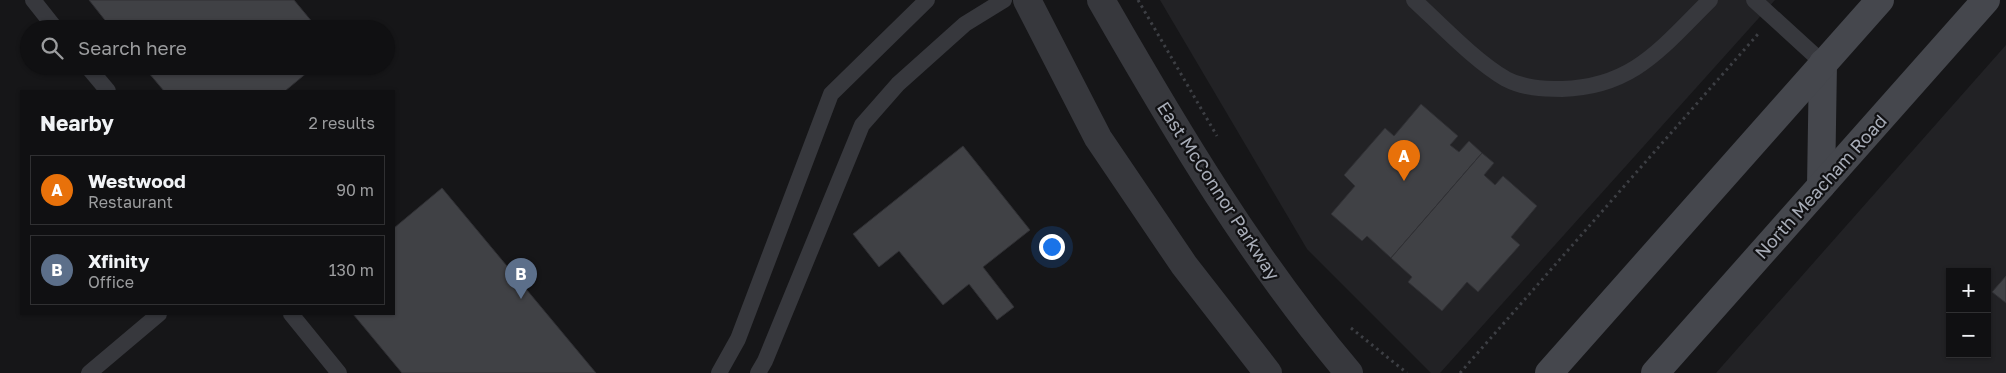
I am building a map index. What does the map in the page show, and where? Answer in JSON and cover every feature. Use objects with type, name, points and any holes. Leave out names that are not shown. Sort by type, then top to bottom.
[{"type":"main road","points":[[1549,373],[1880,0]]},
{"type":"main road","name":"North Meacham Road","points":[[1655,373],[1986,0]]},
{"type":"main road","points":[[1821,186],[1823,64]]},
{"type":"street","points":[[1027,0],[1098,138],[1184,265],[1268,373]]},
{"type":"street","name":"East McConnor Parkway","points":[[1101,0],[1170,121],[1278,283],[1349,373]]},
{"type":"lane","points":[[33,0],[49,20]]},
{"type":"lane","points":[[720,373],[738,339],[831,94],[927,0]]},
{"type":"lane","points":[[758,373],[862,125],[885,97],[929,55],[965,24],[1004,0]]},
{"type":"lane","points":[[1414,0],[1487,66],[1507,79],[1544,89],[1586,88],[1630,73],[1649,60],[1710,0]]},
{"type":"lane","points":[[1754,0],[1823,64]]},
{"type":"lane","points":[[95,75],[107,90]]},
{"type":"lane","points":[[89,373],[158,315]]},
{"type":"lane","points":[[291,315],[339,373]]},
{"type":"path","points":[[1138,0],[1218,138]]},
{"type":"path","points":[[1460,373],[1773,17]]},
{"type":"path","points":[[1347,325],[1407,373]]},
{"type":"shaded area","points":[[1160,0],[1775,0],[1440,373],[1431,373],[1307,249]]},
{"type":"shaded area","points":[[2006,45],[2006,373],[1716,373]]},
{"type":"building","points":[[89,0],[294,0],[311,20],[105,20]]},
{"type":"building","points":[[151,75],[304,75],[286,90],[163,90]]},
{"type":"building","points":[[1421,104],[1458,136],[1450,145],[1459,152],[1469,141],[1482,153],[1391,258],[1367,236],[1362,241],[1331,214],[1355,186],[1344,175],[1385,128],[1394,136]]},
{"type":"building","points":[[963,146],[1030,230],[983,267],[1014,307],[997,320],[969,284],[943,305],[899,251],[879,267],[853,234]]},
{"type":"building","points":[[1482,153],[1494,163],[1484,175],[1495,185],[1503,176],[1537,206],[1511,237],[1520,245],[1478,292],[1467,282],[1442,311],[1408,282],[1412,277],[1391,258]]},
{"type":"building","points":[[442,188],[596,373],[402,373],[354,315],[395,315],[395,227]]},
{"type":"building","points":[[2006,276],[2006,303],[1992,292]]},
{"type":"place","name":"Westwood","points":[[1404,181]]},
{"type":"place","name":"Xfinity","points":[[521,299]]}]
